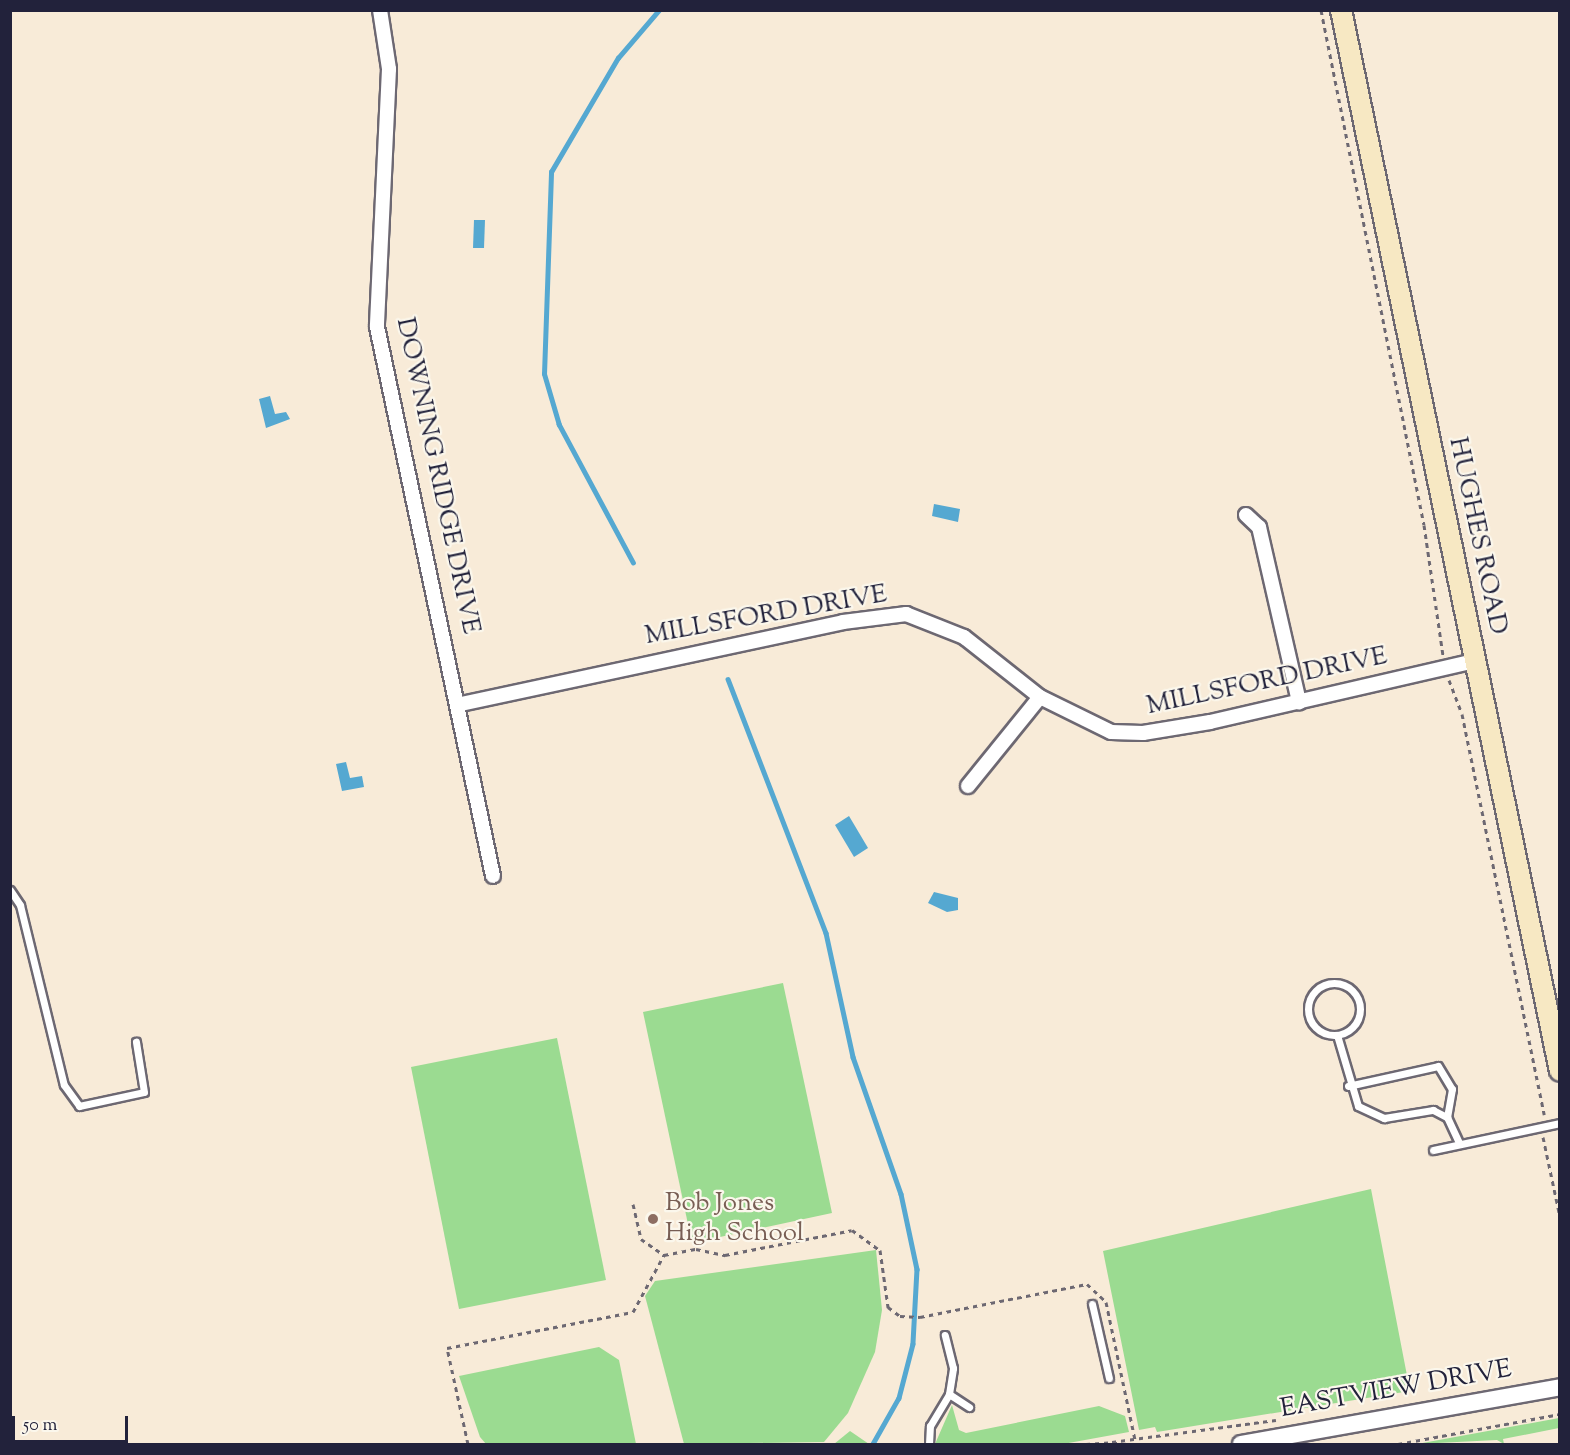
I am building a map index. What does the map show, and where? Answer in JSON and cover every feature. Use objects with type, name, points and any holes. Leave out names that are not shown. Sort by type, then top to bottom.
[{"type":"main road","name":"HUGHES ROAD","points":[[1341,10],[1560,1071]]},
{"type":"street","name":"DOWNING RIDGE DRIVE","points":[[380,10],[389,69],[377,327],[461,705],[493,876]]},
{"type":"street","points":[[1246,515],[1259,527],[1299,702]]},
{"type":"street","name":"MILLSFORD DRIVE","points":[[461,705],[833,624],[906,614],[964,637],[1040,697],[1111,732],[1143,733],[1299,702],[1475,661]]},
{"type":"street","points":[[968,786],[1040,697]]},
{"type":"street","name":"EASTVIEW DRIVE","points":[[1241,1444],[1560,1387]]},
{"type":"lane","points":[[10,890],[20,905],[64,1085],[79,1106],[144,1092],[136,1042]]},
{"type":"lane","points":[[1329,983],[1347,986],[1360,1006],[1352,1029],[1337,1035],[1319,1031],[1307,1008],[1314,991],[1329,983]]},
{"type":"lane","points":[[1337,1035],[1348,1086],[1358,1106],[1374,1116],[1433,1110],[1447,1117]]},
{"type":"lane","points":[[1348,1086],[1438,1066],[1452,1089],[1447,1117],[1459,1143]]},
{"type":"lane","points":[[1433,1150],[1560,1123]]},
{"type":"lane","points":[[1092,1304],[1109,1378]]},
{"type":"lane","points":[[929,1444],[930,1425],[949,1394],[953,1368],[945,1335]]},
{"type":"lane","points":[[949,1394],[969,1407]]},
{"type":"path","points":[[1322,10],[1424,525],[1442,654]]},
{"type":"path","points":[[1451,684],[1462,714],[1560,1217]]},
{"type":"path","points":[[633,1204],[642,1239],[664,1255],[696,1249],[725,1255],[852,1230],[880,1250],[888,1307],[908,1317],[920,1317],[1088,1284],[1098,1290],[1106,1302],[1137,1444]]},
{"type":"path","points":[[468,1444],[447,1348],[633,1312],[664,1255]]},
{"type":"path","points":[[1398,1444],[1560,1414]]},
{"type":"path","points":[[1086,1444],[1227,1427]]},
{"type":"green space","points":[[783,983],[832,1213],[692,1243],[643,1012]]},
{"type":"green space","points":[[557,1038],[606,1280],[459,1309],[411,1067]]},
{"type":"green space","points":[[1371,1189],[1410,1391],[1157,1432],[1155,1427],[1139,1430],[1103,1251]]},
{"type":"green space","points":[[876,1250],[882,1310],[875,1352],[848,1413],[824,1442],[684,1444],[645,1296],[655,1281]]},
{"type":"green space","points":[[599,1347],[619,1360],[636,1444],[486,1444],[480,1437],[459,1376]]},
{"type":"green space","points":[[952,1405],[959,1430],[966,1433],[1099,1406],[1125,1416],[1129,1432],[1063,1444],[935,1444]]},
{"type":"green space","points":[[1559,1418],[1559,1428],[1503,1439],[1504,1444],[1497,1440],[1417,1444]]},
{"type":"green space","points":[[850,1431],[869,1444],[834,1444]]},
{"type":"water","points":[[474,220],[485,220],[484,248],[473,248]]},
{"type":"water","points":[[270,396],[275,414],[286,412],[290,419],[266,428],[259,399]]},
{"type":"water","points":[[934,504],[960,509],[958,522],[932,516]]},
{"type":"water","points":[[346,762],[350,778],[362,776],[364,787],[342,791],[336,764]]},
{"type":"water","points":[[849,816],[868,848],[854,857],[835,825]]},
{"type":"water","points":[[934,892],[958,898],[958,910],[947,912],[928,903]]},
{"type":"waterway","points":[[633,563],[559,425],[544,374],[551,172],[618,58],[659,10]]},
{"type":"waterway","points":[[728,679],[826,933],[853,1057],[901,1194],[917,1269],[913,1344],[899,1398],[873,1444]]},
{"type":"place","name":"Bob Jones High School","points":[[653,1219]]}]
